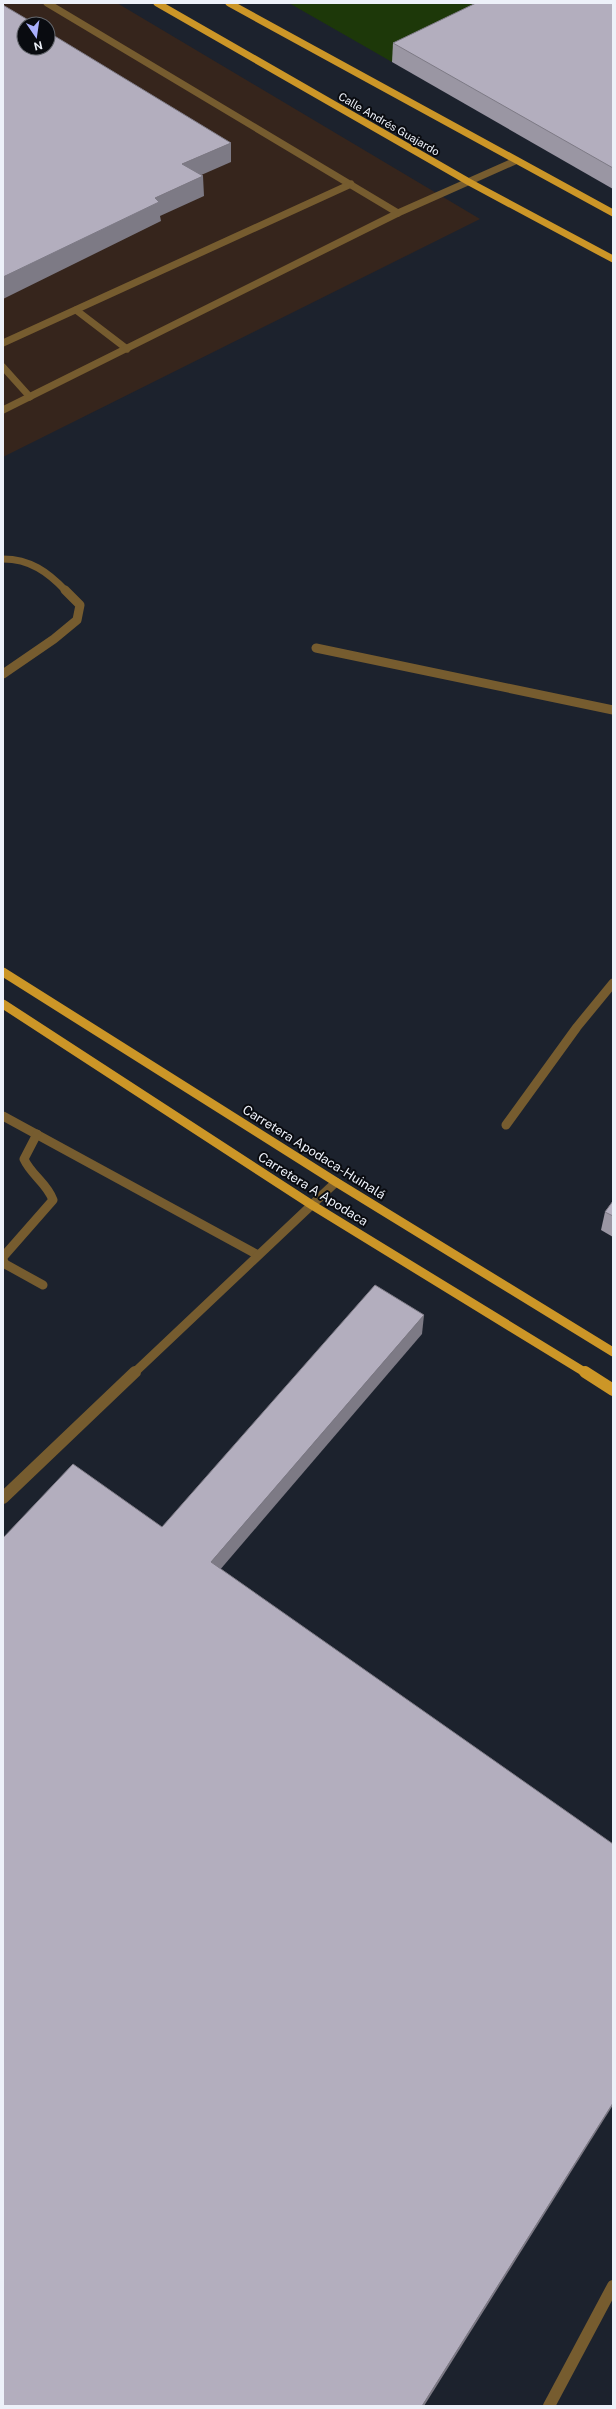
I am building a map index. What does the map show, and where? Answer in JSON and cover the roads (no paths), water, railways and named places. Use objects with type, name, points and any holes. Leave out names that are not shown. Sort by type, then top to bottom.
[{"type":"main road","name":"Calle Andrés Guajardo","points":[[157,3],[469,182],[613,259]]},
{"type":"main road","points":[[229,3],[515,161],[613,213]]},
{"type":"main road","name":"Carretera Apodaca-Huinalá","points":[[3,972],[336,1182],[613,1352]]},
{"type":"main road","name":"Carretera A Apodaca","points":[[3,1004],[312,1205],[613,1390]]},
{"type":"lane","points":[[47,3],[398,213]]},
{"type":"lane","points":[[3,410],[398,213],[515,161]]},
{"type":"lane","points":[[3,343],[351,184]]},
{"type":"lane","points":[[76,310],[127,349]]},
{"type":"lane","points":[[3,367],[30,397]]},
{"type":"lane","points":[[3,559],[14,558],[38,565],[80,605],[77,620],[54,639],[3,674]]},
{"type":"lane","points":[[316,648],[613,710]]},
{"type":"lane","points":[[506,1125],[578,1027],[613,983]]},
{"type":"lane","points":[[3,1116],[258,1255]]},
{"type":"lane","points":[[3,1257],[53,1200],[51,1190],[27,1167],[24,1159],[37,1134]]},
{"type":"lane","points":[[3,1498],[336,1182]]},
{"type":"lane","points":[[3,1260],[5,1264],[43,1286]]},
{"type":"lane","points":[[549,2406],[613,2286]]}]
